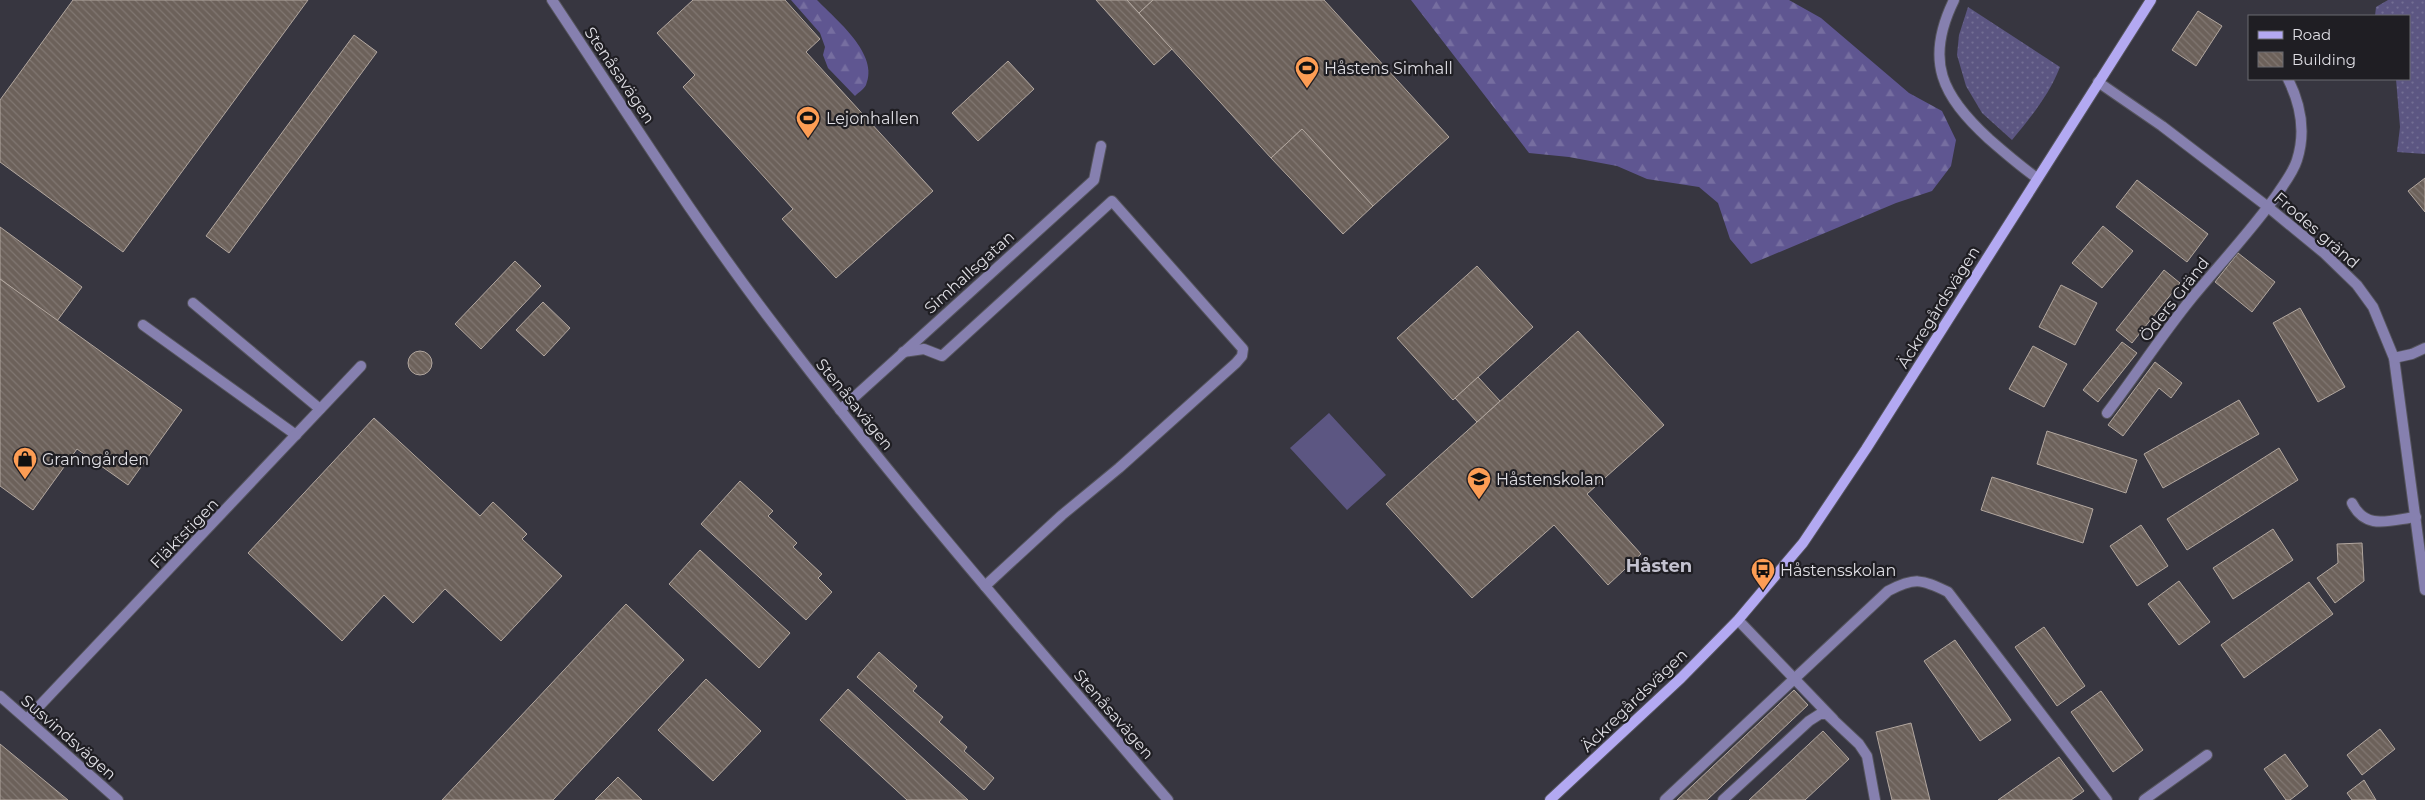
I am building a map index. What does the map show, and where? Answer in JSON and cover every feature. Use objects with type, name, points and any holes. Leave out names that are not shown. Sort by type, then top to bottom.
[{"type":"street","name":"Stenåsavägen","points":[[552,0],[707,233],[777,329],[840,410],[985,586],[1168,800]]},
{"type":"street","points":[[1954,0],[1942,29],[1939,49],[1942,74],[1948,93],[1976,126],[2007,155],[2037,178]]},
{"type":"street","name":"Äckregårdsvägen","points":[[1550,800],[1681,678],[1738,620],[1802,543],[1829,506],[2151,0]]},
{"type":"street","name":"Öders Gränd","points":[[2107,413],[2189,301],[2268,207],[2290,176],[2297,162],[2301,144],[2302,124],[2296,95],[2288,80]]},
{"type":"street","name":"Frodes gränd","points":[[2098,82],[2268,207],[2324,253],[2357,285],[2373,307],[2394,358],[2425,590]]},
{"type":"street","name":"Simhallsgatan","points":[[840,410],[1094,180],[1101,146]]},
{"type":"street","points":[[903,352],[924,349],[942,356],[1112,201],[1243,349],[1242,356],[1236,363],[1119,468],[1062,515],[985,586]]},
{"type":"street","points":[[193,303],[320,409]]},
{"type":"street","points":[[143,325],[296,435]]},
{"type":"street","points":[[2394,358],[2412,354],[2425,348]]},
{"type":"street","name":"Fläktstigen","points":[[27,719],[361,366]]},
{"type":"street","points":[[2352,503],[2356,513],[2365,520],[2381,522],[2416,517]]},
{"type":"street","points":[[1665,800],[1888,591],[1909,581],[1928,582],[1948,592],[2106,800]]},
{"type":"street","points":[[1738,620],[1859,744],[1867,756],[1875,800]]},
{"type":"street","name":"Susvindsvägen","points":[[0,696],[118,800]]},
{"type":"street","points":[[1723,800],[1809,721],[1820,714],[1827,714],[1833,719]]},
{"type":"street","points":[[2144,800],[2207,755]]},
{"type":"shaded area","points":[[2388,0],[2425,0],[2425,154],[2397,152],[2400,127],[2396,80],[2410,80],[2410,15],[2375,15],[2376,7]]},
{"type":"shaded area","points":[[1968,7],[2060,67],[2045,96],[2012,140],[1982,113],[1966,86],[1957,55],[1959,35]]},
{"type":"shaded area","points":[[1329,413],[1386,475],[1347,510],[1290,448]]},
{"type":"green space","points":[[791,0],[817,0],[854,38],[867,61],[869,73],[866,85],[855,96],[828,68],[823,55],[825,47],[820,33]]},
{"type":"green space","points":[[1411,0],[1789,0],[1821,18],[1909,93],[1942,111],[1956,140],[1951,166],[1932,191],[1896,203],[1751,264],[1730,239],[1718,203],[1699,187],[1647,179],[1617,166],[1569,157],[1529,153]]},
{"type":"building","points":[[73,0],[308,0],[123,252],[0,162],[0,100]]},
{"type":"building","name":"Lejonhallen","points":[[693,0],[785,0],[820,39],[806,52],[933,191],[836,278],[782,219],[793,209],[683,87],[695,75],[657,33]]},
{"type":"building","points":[[1096,0],[1127,0],[1172,49],[1154,65]]},
{"type":"building","points":[[1127,0],[1153,0],[1139,13]]},
{"type":"building","name":"Håstens Simhall","points":[[1153,0],[1324,0],[1449,137],[1373,206],[1302,129],[1271,158],[1139,13]]},
{"type":"building","points":[[2198,11],[2222,26],[2196,66],[2172,50]]},
{"type":"building","points":[[354,35],[377,52],[229,253],[206,236]]},
{"type":"building","points":[[1008,61],[1034,89],[978,141],[952,113]]},
{"type":"building","points":[[1302,129],[1373,206],[1343,234],[1271,158]]},
{"type":"building","points":[[2425,178],[2425,212],[2408,191]]},
{"type":"building","points":[[2137,180],[2208,234],[2187,262],[2116,207]]},
{"type":"building","points":[[2103,226],[2133,251],[2102,288],[2072,263]]},
{"type":"building","points":[[0,227],[82,287],[57,321],[0,279]]},
{"type":"building","points":[[2238,253],[2275,282],[2252,312],[2215,282]]},
{"type":"building","points":[[515,261],[541,286],[481,349],[455,324]]},
{"type":"building","points":[[1477,266],[1533,327],[1453,400],[1397,338]]},
{"type":"building","points":[[2164,270],[2180,283],[2132,343],[2116,330]]},
{"type":"building","points":[[0,279],[182,410],[128,485],[77,449],[33,510],[0,486]]},
{"type":"building","points":[[2061,285],[2097,303],[2075,345],[2039,327]]},
{"type":"building","points":[[543,302],[570,328],[544,356],[516,330]]},
{"type":"building","points":[[2300,308],[2345,387],[2318,402],[2273,323]]},
{"type":"building","points":[[1578,331],[1664,425],[1587,494],[1641,554],[1608,585],[1554,525],[1472,598],[1386,504]]},
{"type":"building","points":[[2122,342],[2137,353],[2098,402],[2083,390]]},
{"type":"building","points":[[2033,346],[2067,364],[2044,407],[2009,389]]},
{"type":"building","points":[[420,351],[425,352],[431,358],[431,368],[425,374],[420,375],[415,374],[409,368],[408,363],[409,358],[415,352]]},
{"type":"building","points":[[2155,362],[2182,383],[2171,398],[2159,388],[2123,436],[2108,425]]},
{"type":"building","points":[[1478,377],[1500,401],[1477,422],[1455,398]]},
{"type":"building","points":[[2239,400],[2259,434],[2163,488],[2144,454]]},
{"type":"building","points":[[374,418],[480,516],[493,502],[527,534],[522,539],[562,576],[501,641],[445,589],[413,623],[384,595],[342,641],[248,553]]},
{"type":"building","points":[[2047,431],[2137,460],[2126,493],[2037,464]]},
{"type":"building","points":[[2279,448],[2298,480],[2187,550],[2167,519]]},
{"type":"building","points":[[1992,477],[2093,509],[2083,543],[1981,510]]},
{"type":"building","points":[[740,481],[773,511],[768,516],[797,543],[793,547],[822,574],[818,578],[832,592],[806,620],[701,524]]},
{"type":"building","points":[[2141,525],[2168,566],[2137,586],[2110,546]]},
{"type":"building","points":[[2273,529],[2293,560],[2233,599],[2213,568]]},
{"type":"building","points":[[2362,543],[2364,581],[2335,603],[2317,578],[2338,563],[2337,544]]},
{"type":"building","points":[[700,550],[790,633],[759,668],[669,584]]},
{"type":"building","points":[[2179,581],[2210,622],[2179,645],[2148,604]]},
{"type":"building","points":[[2309,582],[2333,614],[2244,678],[2221,645]]},
{"type":"building","points":[[626,604],[684,660],[553,800],[442,800]]},
{"type":"building","points":[[2044,627],[2085,686],[2057,706],[2015,647]]},
{"type":"building","points":[[1955,640],[2011,720],[1980,741],[1924,661]]},
{"type":"building","points":[[879,652],[917,686],[913,691],[943,717],[939,722],[967,747],[964,751],[994,778],[984,790],[857,677]]},
{"type":"building","points":[[706,679],[761,731],[713,781],[658,730]]},
{"type":"building","points":[[848,689],[968,800],[907,800],[820,720]]},
{"type":"building","points":[[1794,690],[1808,705],[1707,800],[1677,800]]},
{"type":"building","points":[[2101,691],[2143,750],[2113,772],[2071,712]]},
{"type":"building","points":[[1911,723],[1930,800],[1892,800],[1876,732]]},
{"type":"building","points":[[2380,729],[2395,749],[2362,775],[2347,755]]},
{"type":"building","points":[[1823,731],[1849,759],[1805,800],[1749,800]]},
{"type":"building","points":[[0,744],[68,800],[0,800]]},
{"type":"building","points":[[2285,754],[2308,786],[2290,800],[2286,800],[2264,769]]},
{"type":"building","points":[[2059,757],[2084,791],[2071,800],[1998,800]]},
{"type":"building","points":[[618,777],[642,800],[595,800]]},
{"type":"building","points":[[2364,780],[2376,800],[2352,800],[2347,793]]},
{"type":"place","name":"Håstens Simhall","points":[[1307,89]]},
{"type":"place","name":"Lejonhallen","points":[[808,139]]},
{"type":"place","name":"Granngården","points":[[25,480]]},
{"type":"place","name":"Håstenskolan","points":[[1479,500]]},
{"type":"place","name":"Håstensskolan","points":[[1763,591]]},
{"type":"district","name":"Håsten","points":[[1659,566]]}]
